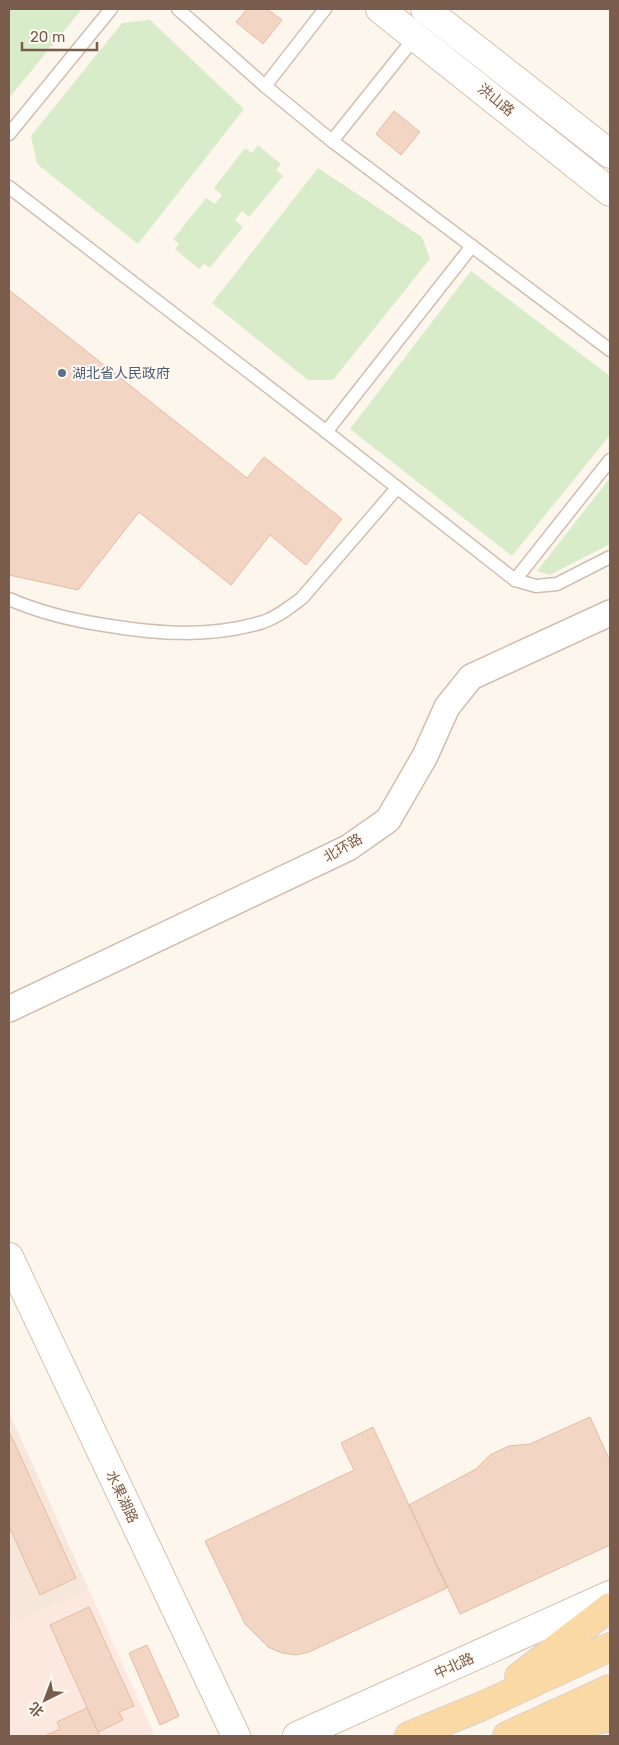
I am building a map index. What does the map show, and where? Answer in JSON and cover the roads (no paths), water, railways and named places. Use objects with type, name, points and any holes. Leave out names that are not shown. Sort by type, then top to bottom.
[{"type":"main road","name":"洪山路","points":[[380,9],[610,192]]},
{"type":"main road","name":"洪山路","points":[[425,9],[610,154]]},
{"type":"main road","name":"水果湖路","points":[[9,1257],[236,1736]]},
{"type":"main road","name":"中北路","points":[[297,1736],[610,1595]]},
{"type":"main road","points":[[480,1707],[610,1607]]},
{"type":"main road","points":[[410,1736],[480,1707],[610,1647]]},
{"type":"main road","points":[[507,1736],[610,1689]]},
{"type":"main road","points":[[520,1736],[610,1717]]},
{"type":"street","name":"北环路","points":[[9,1009],[348,848],[388,820],[425,756],[448,707],[471,677],[610,613]]},
{"type":"lane","points":[[9,134],[111,9]]},
{"type":"lane","points":[[178,9],[265,86],[332,140],[610,350]]},
{"type":"lane","points":[[265,86],[325,9]]},
{"type":"lane","points":[[332,140],[416,36]]},
{"type":"lane","points":[[9,187],[515,580],[536,586],[557,584],[610,557]]},
{"type":"lane","points":[[326,432],[472,246]]},
{"type":"lane","points":[[515,580],[610,460]]},
{"type":"lane","points":[[9,598],[72,620],[140,631],[173,634],[208,633],[264,622],[285,612],[302,598],[397,488]]},
{"type":"place","name":"湖北省人民政府","points":[[62,373]]}]
